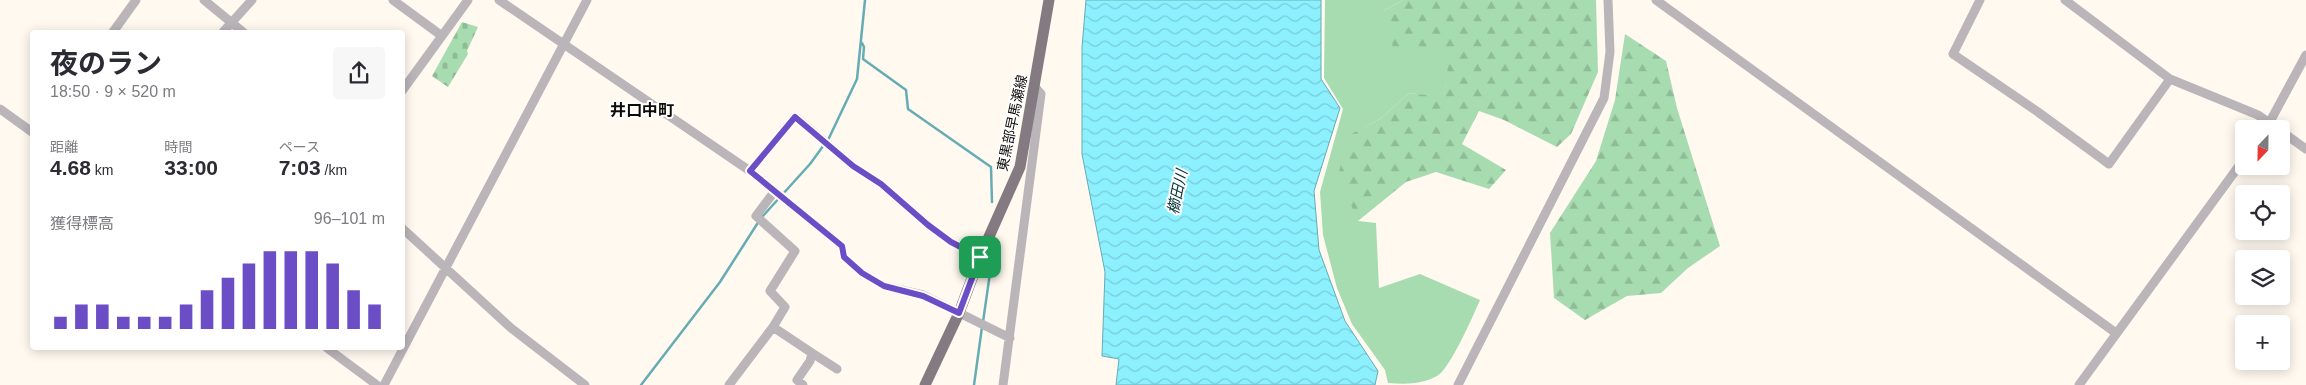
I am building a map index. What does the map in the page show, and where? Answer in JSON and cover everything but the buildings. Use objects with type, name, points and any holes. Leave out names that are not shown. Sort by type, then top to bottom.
[{"type":"main road","name":"東黒部早馬瀬線","points":[[925,385],[962,315],[980,257],[1020,166],[1036,87],[1049,0]]},
{"type":"street","points":[[114,30],[136,0]]},
{"type":"street","points":[[204,0],[241,30]]},
{"type":"street","points":[[225,30],[252,0]]},
{"type":"street","points":[[393,0],[442,36]]},
{"type":"street","points":[[405,87],[468,0]]},
{"type":"street","points":[[499,0],[750,171],[842,246],[844,257],[862,273],[884,286],[923,296],[1010,338]]},
{"type":"street","points":[[405,345],[587,0]]},
{"type":"street","points":[[1458,385],[1604,98],[1610,52],[1608,0]]},
{"type":"street","points":[[1656,0],[2116,333]]},
{"type":"street","points":[[1980,0],[1953,54],[2038,112],[2109,164],[2170,79]]},
{"type":"street","points":[[2065,0],[2170,79],[2258,115],[2263,120]]},
{"type":"street","points":[[2271,120],[2305,60]]},
{"type":"street","points":[[1003,385],[1041,94],[1036,87]]},
{"type":"street","points":[[0,109],[30,131]]},
{"type":"street","points":[[750,171],[795,117],[853,166],[881,184],[934,230],[980,257]]},
{"type":"street","points":[[2290,137],[2306,149]]},
{"type":"street","points":[[2079,385],[2235,171]]},
{"type":"street","points":[[728,385],[773,327],[785,307],[770,291],[770,288],[795,251],[756,216],[778,195]]},
{"type":"street","points":[[405,231],[511,328],[585,385]]},
{"type":"street","points":[[773,327],[837,369]]},
{"type":"street","points":[[330,350],[377,385]]},
{"type":"street","points":[[384,385],[403,350]]},
{"type":"street","points":[[803,385],[797,380],[810,360],[812,353]]},
{"type":"green space","points":[[1325,0],[1403,0],[1383,11],[1451,49],[1444,98],[1409,93],[1380,119],[1350,135],[1358,221],[1376,223],[1379,288],[1420,274],[1480,300],[1461,341],[1448,363],[1437,376],[1425,381],[1407,384],[1388,383],[1385,370],[1352,324],[1337,288],[1323,235],[1320,192],[1343,109],[1324,78]]},
{"type":"green space","points":[[1403,0],[1596,0],[1598,72],[1571,134],[1557,147],[1504,120],[1479,111],[1462,144],[1506,170],[1489,189],[1436,172],[1406,182],[1358,221],[1338,175],[1349,135],[1380,119],[1409,93],[1444,97],[1450,49],[1393,47],[1383,11]]},
{"type":"green space","points":[[462,22],[478,27],[467,51],[468,54],[448,87],[432,76]]},
{"type":"green space","points":[[1625,34],[1666,61],[1677,108],[1720,246],[1688,268],[1661,293],[1627,296],[1585,320],[1554,298],[1550,233],[1596,161],[1615,100]]},
{"type":"water","name":"櫛田川","points":[[1086,0],[1321,0],[1321,79],[1340,108],[1314,191],[1319,250],[1345,321],[1378,371],[1375,385],[1116,385],[1119,359],[1102,356],[1105,272],[1082,154],[1082,47]]},
{"type":"waterway","points":[[762,217],[810,164],[829,138],[857,79],[865,0]]},
{"type":"waterway","points":[[862,43],[864,47],[863,59],[906,90],[908,109],[991,167],[992,202]]},
{"type":"waterway","points":[[641,385],[720,282],[759,221]]},
{"type":"waterway","points":[[983,322],[992,259]]},
{"type":"waterway","points":[[974,385],[982,327]]},
{"type":"district","name":"井口中町","points":[[642,110]]},
{"type":"route","points":[[795,117],[853,166],[881,184],[941,235],[980,257],[959,313],[923,296],[884,286],[862,273],[844,257],[841,250],[842,246],[813,222],[794,210],[750,171],[795,117]]}]
